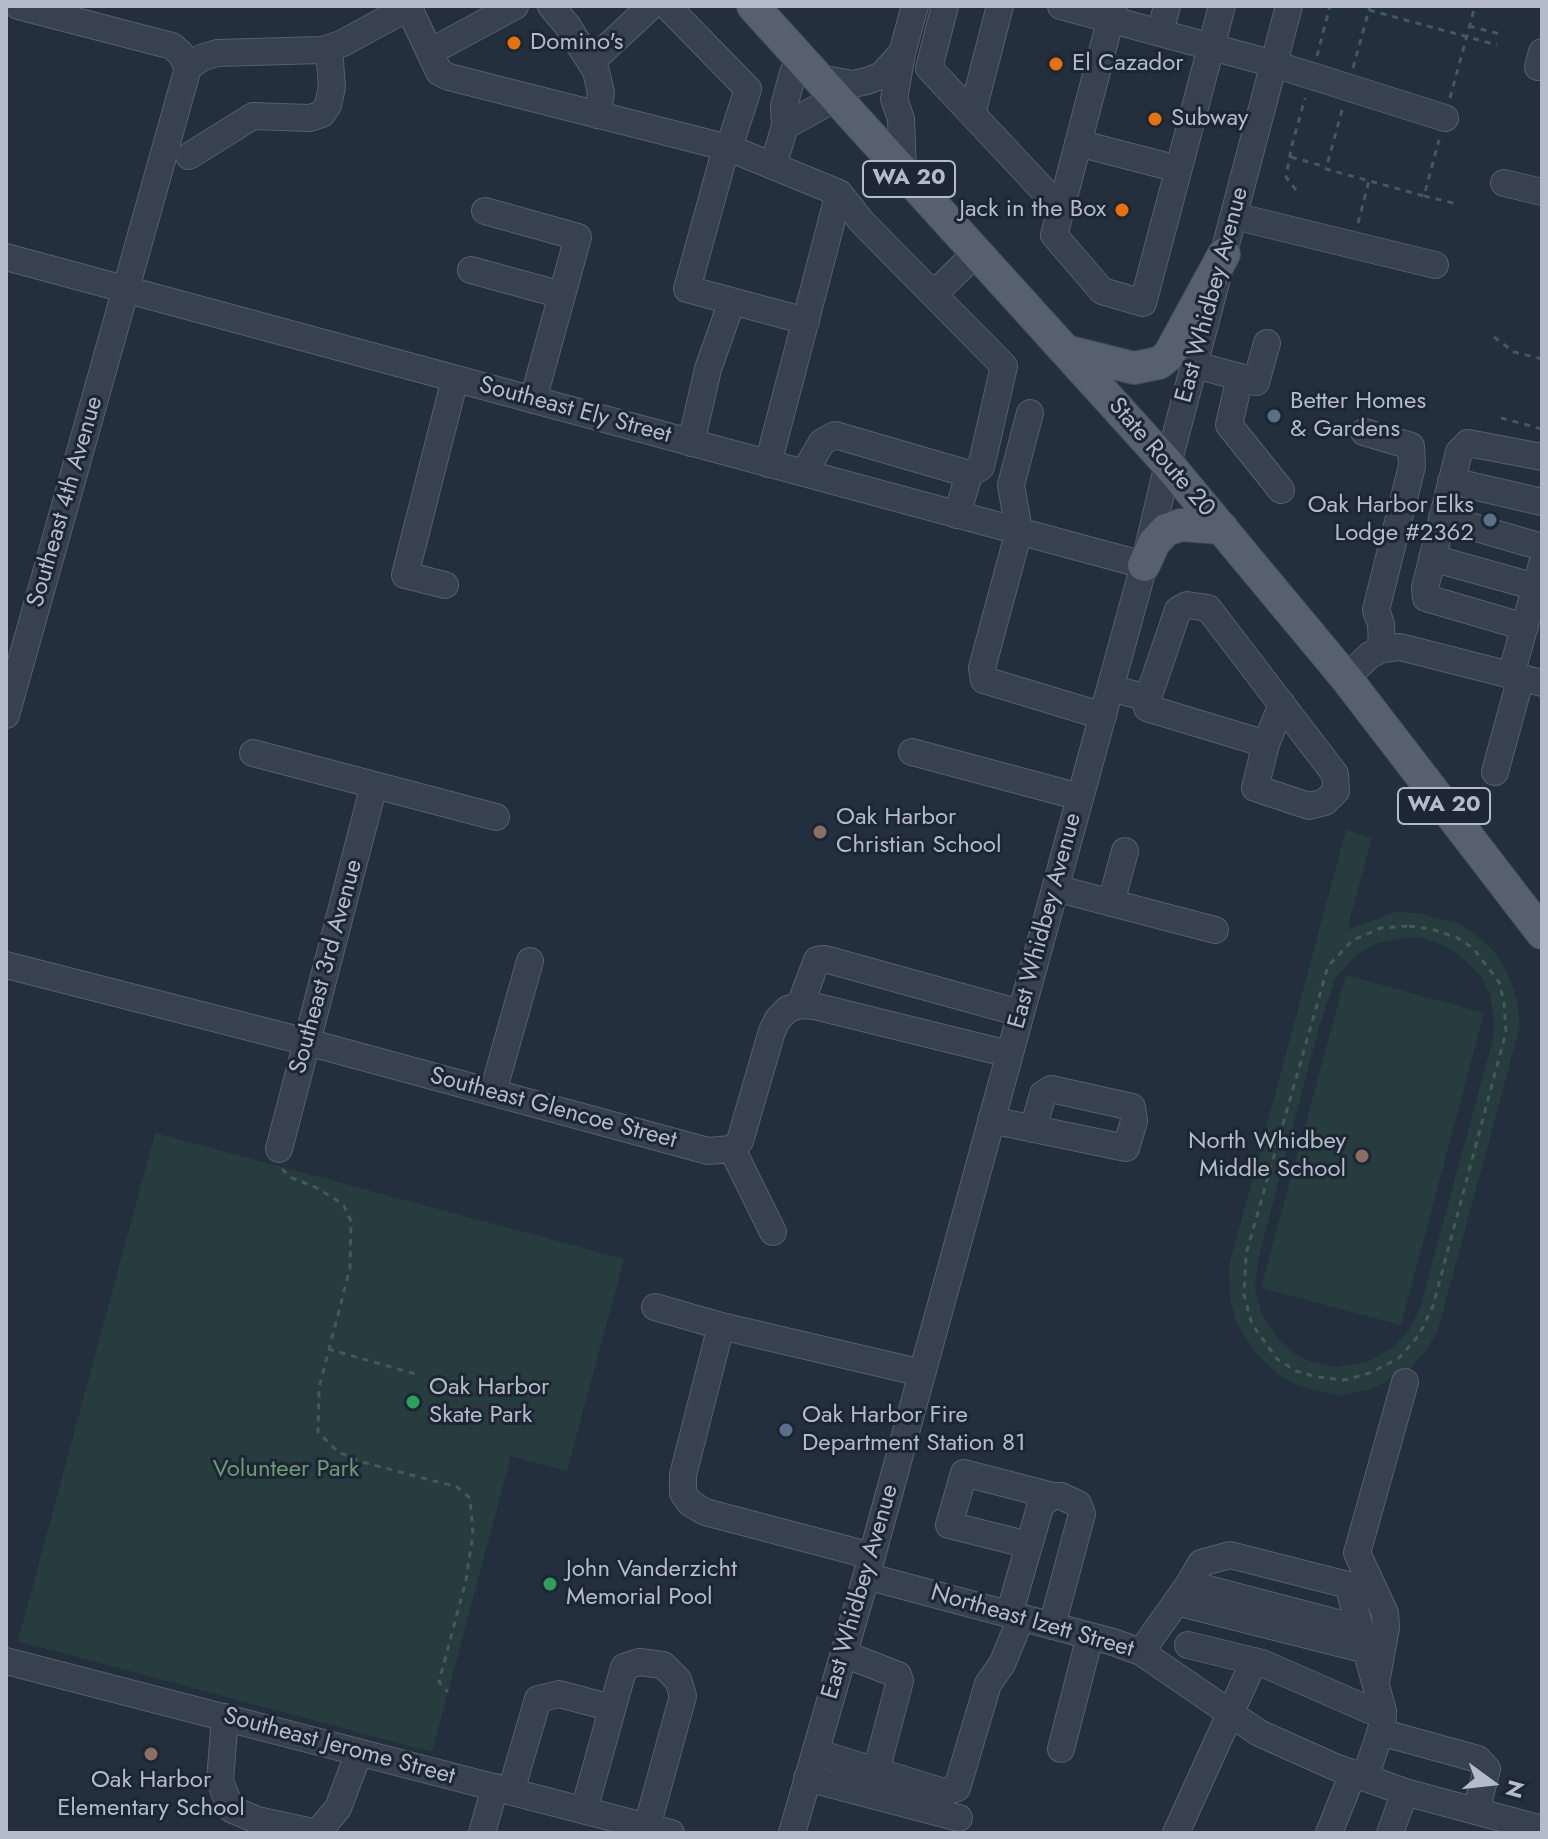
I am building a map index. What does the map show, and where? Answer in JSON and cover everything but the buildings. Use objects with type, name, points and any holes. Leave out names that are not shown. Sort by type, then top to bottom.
[{"type":"main road","name":"State Route 20","points":[[753,6],[1168,464],[1346,678],[1542,933]]},
{"type":"main road","points":[[1066,351],[1134,368],[1159,363],[1169,355],[1224,254]]},
{"type":"main road","points":[[1144,565],[1154,543],[1166,530],[1181,525],[1222,528]]},
{"type":"street","points":[[18,6],[172,46],[181,54],[188,68],[201,58],[217,53],[329,48],[409,6],[439,72],[449,77],[727,148],[839,193],[862,222],[1004,366],[981,467],[969,474],[957,515]]},
{"type":"street","points":[[430,52],[515,6]]},
{"type":"street","points":[[551,6],[567,25],[600,81],[597,115]]},
{"type":"street","points":[[591,62],[651,6]]},
{"type":"street","points":[[667,6],[748,89],[727,148],[687,289],[806,321]]},
{"type":"street","points":[[945,6],[929,68],[1061,209]]},
{"type":"street","points":[[972,114],[1000,6]]},
{"type":"street","points":[[1061,6],[1112,13],[1160,33],[1274,64],[1445,118]]},
{"type":"street","points":[[1160,33],[1167,6]]},
{"type":"street","points":[[1112,13],[1054,235],[1102,291],[1143,303],[1222,6]]},
{"type":"street","name":"East Whidbey Avenue","points":[[792,1833],[869,1566],[1103,716],[1289,6]]},
{"type":"street","points":[[903,171],[901,119],[894,99],[908,7]]},
{"type":"street","points":[[189,156],[253,116],[310,118],[322,114],[328,105],[332,87],[329,48]]},
{"type":"street","points":[[773,166],[785,126],[784,106],[793,73],[807,66],[825,79],[853,84],[882,75],[902,53]]},
{"type":"street","name":"Southeast 4th Avenue","points":[[6,715],[188,68]]},
{"type":"street","points":[[785,126],[836,98]]},
{"type":"street","points":[[1078,143],[1178,169]]},
{"type":"street","points":[[1504,183],[1542,192]]},
{"type":"street","points":[[768,464],[839,193]]},
{"type":"street","points":[[485,211],[578,237],[533,400]]},
{"type":"street","points":[[1234,216],[1435,265]]},
{"type":"street","points":[[935,293],[976,253]]},
{"type":"street","name":"Southeast Ely Street","points":[[6,257],[1144,565]]},
{"type":"street","points":[[471,270],[562,295]]},
{"type":"street","points":[[691,443],[708,369],[732,301]]},
{"type":"street","points":[[1195,365],[1256,382],[1267,343]]},
{"type":"street","points":[[1240,377],[1229,425],[1281,490]]},
{"type":"street","points":[[445,585],[405,575],[455,379]]},
{"type":"street","points":[[1030,413],[1011,485],[1019,531],[982,668],[984,680],[1103,716]]},
{"type":"street","points":[[1364,432],[1411,446],[1412,466],[1376,610],[1381,624],[1382,649]]},
{"type":"street","points":[[804,473],[822,442],[835,435],[969,474]]},
{"type":"street","points":[[1529,636],[1426,598],[1425,588],[1459,452],[1468,443],[1542,457]]},
{"type":"street","points":[[1451,481],[1542,502]]},
{"type":"street","points":[[1442,518],[1542,547]]},
{"type":"street","points":[[1432,558],[1538,588],[1524,678],[1495,772]]},
{"type":"street","points":[[1266,744],[1147,708],[1178,610],[1187,605],[1208,608],[1282,704],[1335,774],[1336,791],[1325,802],[1309,806],[1255,788],[1266,744],[1282,704]]},
{"type":"street","points":[[1346,678],[1370,655],[1382,649],[1400,647],[1524,678]]},
{"type":"street","points":[[1110,688],[1148,698]]},
{"type":"street","points":[[912,752],[1080,797]]},
{"type":"street","points":[[253,753],[496,817]]},
{"type":"street","name":"Southeast 3rd Avenue","points":[[279,1149],[374,785]]},
{"type":"street","points":[[1111,903],[1125,851]]},
{"type":"street","points":[[1055,888],[1215,930]]},
{"type":"street","points":[[800,1005],[817,960],[825,959],[1020,1013]]},
{"type":"street","points":[[493,1092],[530,961]]},
{"type":"street","name":"Southeast Glencoe Street","points":[[6,965],[307,1042],[708,1151],[732,1149]]},
{"type":"street","points":[[773,1232],[732,1149],[740,1141],[746,1127],[772,1031],[788,1009],[800,1005],[814,1006],[1009,1054]]},
{"type":"street","points":[[991,1120],[1033,1129]]},
{"type":"street","points":[[655,1307],[721,1326],[922,1373]]},
{"type":"street","name":"Northeast Izett Street","points":[[721,1326],[683,1475],[683,1493],[690,1503],[705,1512],[1015,1616],[1141,1652],[1259,1733],[1405,1792],[1542,1829]]},
{"type":"street","points":[[1376,1685],[1386,1627],[1385,1613],[1357,1553],[1405,1382]]},
{"type":"street","points":[[1029,1545],[949,1525],[964,1473],[1070,1499],[1078,1504],[1082,1514],[1052,1626]]},
{"type":"street","points":[[811,1765],[876,1771],[944,1792],[957,1788],[988,1684],[1002,1664],[1041,1504],[1053,1496]]},
{"type":"street","points":[[1141,1652],[1201,1563],[1230,1555],[1348,1585],[1376,1685],[1382,1724],[1329,1833]]},
{"type":"street","points":[[1183,1593],[1364,1642]]},
{"type":"street","points":[[1061,1749],[1090,1636]]},
{"type":"street","points":[[1188,1645],[1254,1661],[1382,1724],[1478,1759],[1487,1769],[1476,1811]]},
{"type":"street","points":[[844,1654],[898,1675],[900,1681],[876,1771]]},
{"type":"street","name":"Southeast Jerome Street","points":[[6,1661],[659,1830]]},
{"type":"street","points":[[1176,1833],[1254,1661]]},
{"type":"street","points":[[584,1810],[624,1667],[639,1662],[663,1665],[678,1680],[683,1696],[659,1830]]},
{"type":"street","points":[[482,1833],[503,1789],[538,1699],[559,1694],[612,1708]]},
{"type":"street","points":[[225,1717],[220,1781],[231,1809],[257,1820],[317,1833],[338,1808],[359,1752]]},
{"type":"street","points":[[811,1765],[959,1818]]},
{"type":"street","points":[[1390,1833],[1405,1792]]},
{"type":"path","points":[[1296,190],[1286,177],[1300,111],[1312,78],[1330,6]]},
{"type":"path","points":[[1347,88],[1369,8],[1497,45]]},
{"type":"path","points":[[1469,26],[1500,34]]},
{"type":"path","points":[[1291,157],[1326,167]]},
{"type":"path","points":[[1353,245],[1369,181]]},
{"type":"path","points":[[1424,196],[1457,204]]},
{"type":"path","points":[[1494,337],[1514,352],[1542,359]]},
{"type":"path","points":[[1501,418],[1542,429]]},
{"type":"path","points":[[1409,926],[1456,937],[1473,948],[1489,965],[1499,982],[1506,1032],[1433,1306],[1424,1326],[1399,1358],[1370,1373],[1344,1380],[1296,1371],[1277,1359],[1252,1324],[1244,1295],[1246,1254],[1328,966],[1353,940],[1381,928],[1409,926]]},
{"type":"path","points":[[279,1149],[279,1166],[292,1178],[315,1187],[343,1204],[351,1221],[350,1268],[319,1388],[318,1432],[338,1452],[362,1462],[457,1487],[470,1498],[473,1534],[466,1580],[439,1682],[448,1692]]},
{"type":"path","points":[[328,1349],[419,1375]]},
{"type":"green space","points":[[1346,830],[1372,838],[1347,930],[1395,912],[1418,913],[1457,923],[1494,951],[1507,972],[1517,1000],[1520,1026],[1438,1330],[1411,1368],[1372,1389],[1339,1396],[1298,1386],[1275,1372],[1255,1352],[1236,1322],[1230,1298],[1229,1266]],"holes":[[[1423,938],[1461,956],[1481,976],[1490,995],[1493,1039],[1420,1308],[1409,1330],[1394,1347],[1367,1362],[1335,1367],[1309,1361],[1279,1340],[1261,1312],[1255,1289],[1258,1260],[1319,1027],[1335,979],[1357,954],[1378,943]]]},
{"type":"green space","points":[[1346,975],[1484,1013],[1401,1325],[1261,1288]]},
{"type":"green space","name":"Volunteer Park","points":[[155,1133],[624,1259],[567,1471],[511,1456],[432,1752],[18,1641]]},
{"type":"place","name":"Domino's","points":[[514,43]]},
{"type":"place","name":"El Cazador","points":[[1056,64]]},
{"type":"place","name":"Subway","points":[[1155,119]]},
{"type":"place","name":"Jack in the Box","points":[[1122,210]]},
{"type":"place","name":"Better Homes & Gardens","points":[[1274,416]]},
{"type":"place","name":"Oak Harbor Elks Lodge #2362","points":[[1490,520]]},
{"type":"place","name":"Oak Harbor Christian School","points":[[820,832]]},
{"type":"place","name":"North Whidbey Middle School","points":[[1362,1156]]},
{"type":"place","name":"Oak Harbor Skate Park","points":[[413,1402]]},
{"type":"place","name":"Oak Harbor Fire Department Station 81","points":[[786,1430]]},
{"type":"place","name":"John Vanderzicht Memorial Pool","points":[[550,1584]]},
{"type":"place","name":"Oak Harbor Elementary School","points":[[151,1754]]}]
